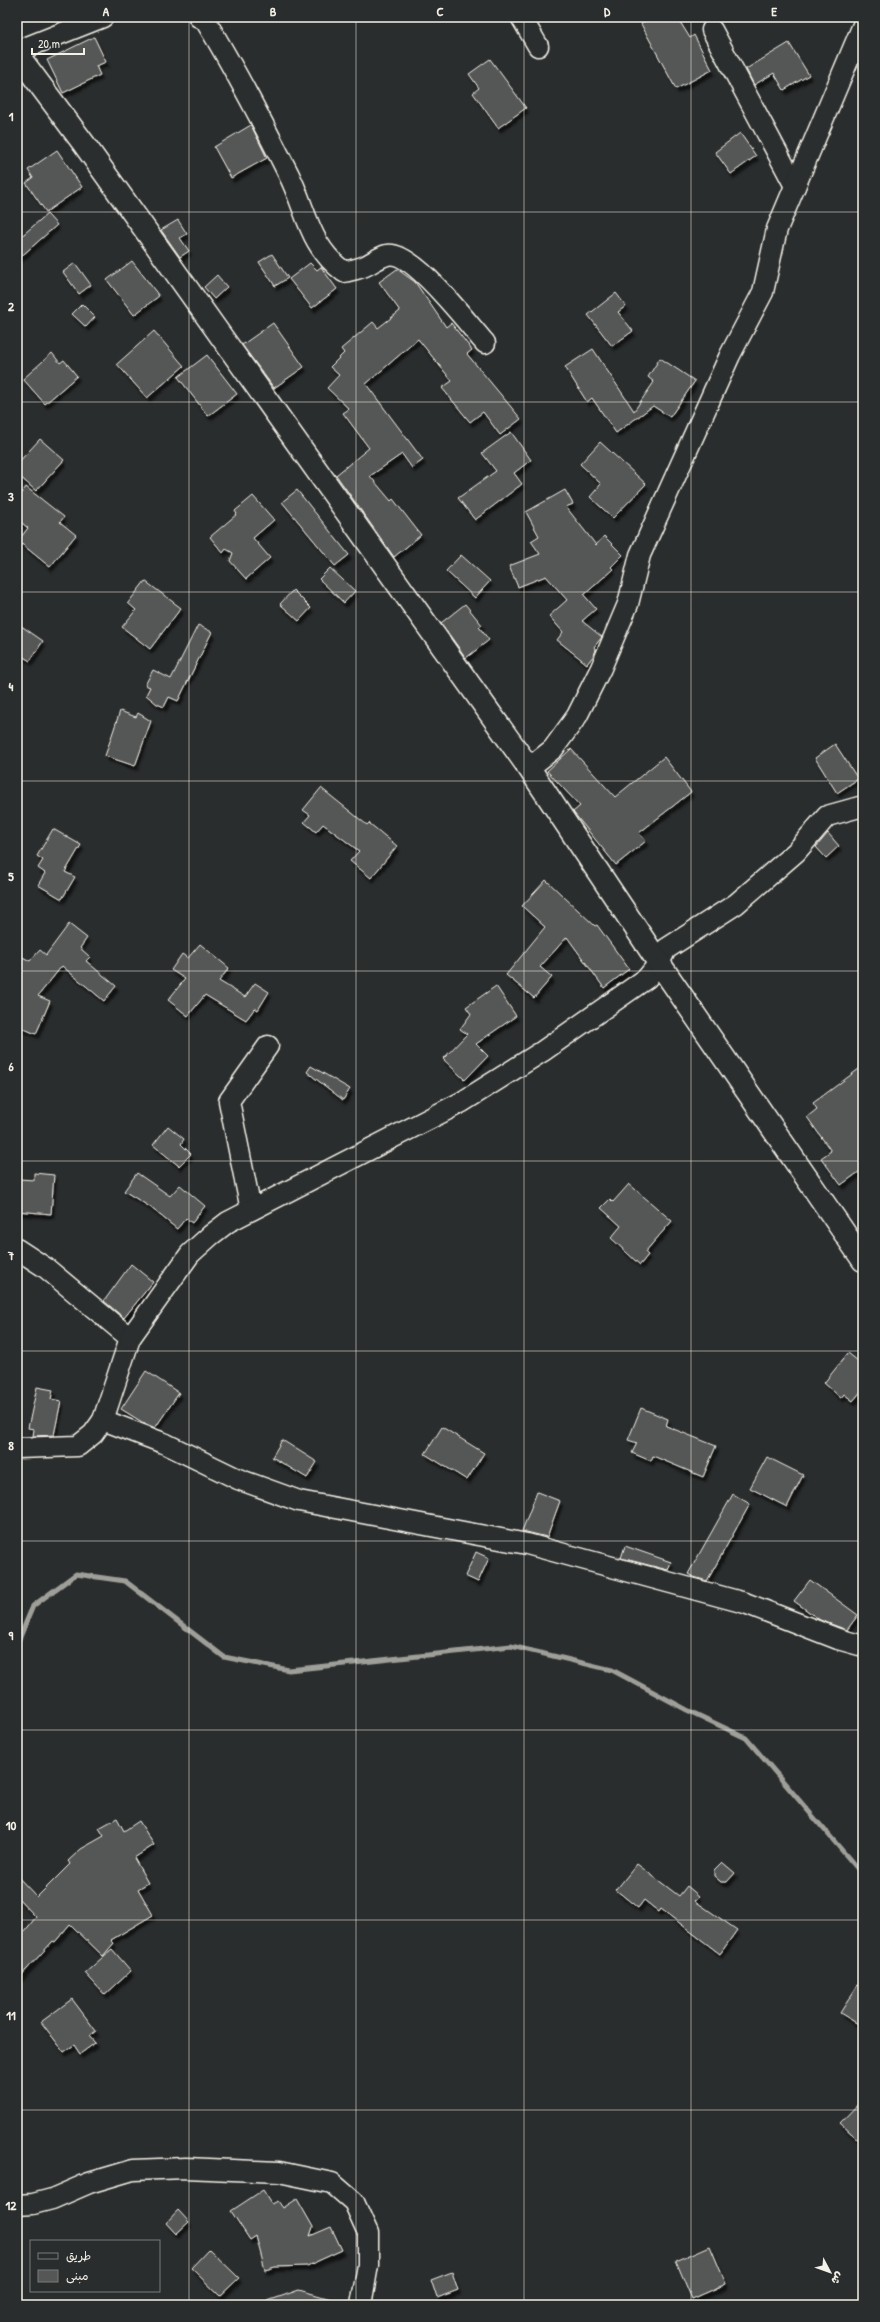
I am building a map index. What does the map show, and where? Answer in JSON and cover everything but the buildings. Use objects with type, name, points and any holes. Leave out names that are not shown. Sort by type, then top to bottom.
[{"type":"main road","points":[[17,53],[88,150],[529,768],[659,963],[863,1260]]},
{"type":"street","points":[[17,53],[103,17]]},
{"type":"street","points":[[199,17],[205,20],[226,55],[289,175],[316,244],[331,262],[344,272],[363,268],[387,255],[400,256],[413,264],[485,343]]},
{"type":"street","points":[[521,17],[538,46]]},
{"type":"street","points":[[529,768],[553,749],[578,716],[601,668],[628,604],[640,555],[730,356],[763,292],[777,229],[863,25]]},
{"type":"street","points":[[712,30],[796,186]]},
{"type":"street","points":[[17,1448],[78,1446],[93,1434],[103,1420],[130,1338],[190,1254],[211,1235],[251,1210],[462,1102],[543,1051],[640,982],[659,963],[666,949],[670,945],[736,904],[796,852],[827,816],[863,806]]},
{"type":"street","points":[[251,1210],[229,1101],[268,1046]]},
{"type":"street","points":[[17,1248],[46,1268],[130,1338]]},
{"type":"street","points":[[103,1420],[166,1444],[238,1479],[299,1501],[527,1544],[745,1603],[838,1639],[863,1646]]},
{"type":"street","points":[[17,2205],[33,2204],[52,2199],[89,2183],[133,2170],[186,2168],[279,2172],[332,2183],[354,2202],[368,2233],[368,2265],[361,2305]]},
{"type":"waterway","points":[[17,1644],[33,1606],[76,1574],[125,1581],[224,1657],[289,1670],[511,1646],[612,1670],[687,1710],[746,1738],[863,1875]]}]
